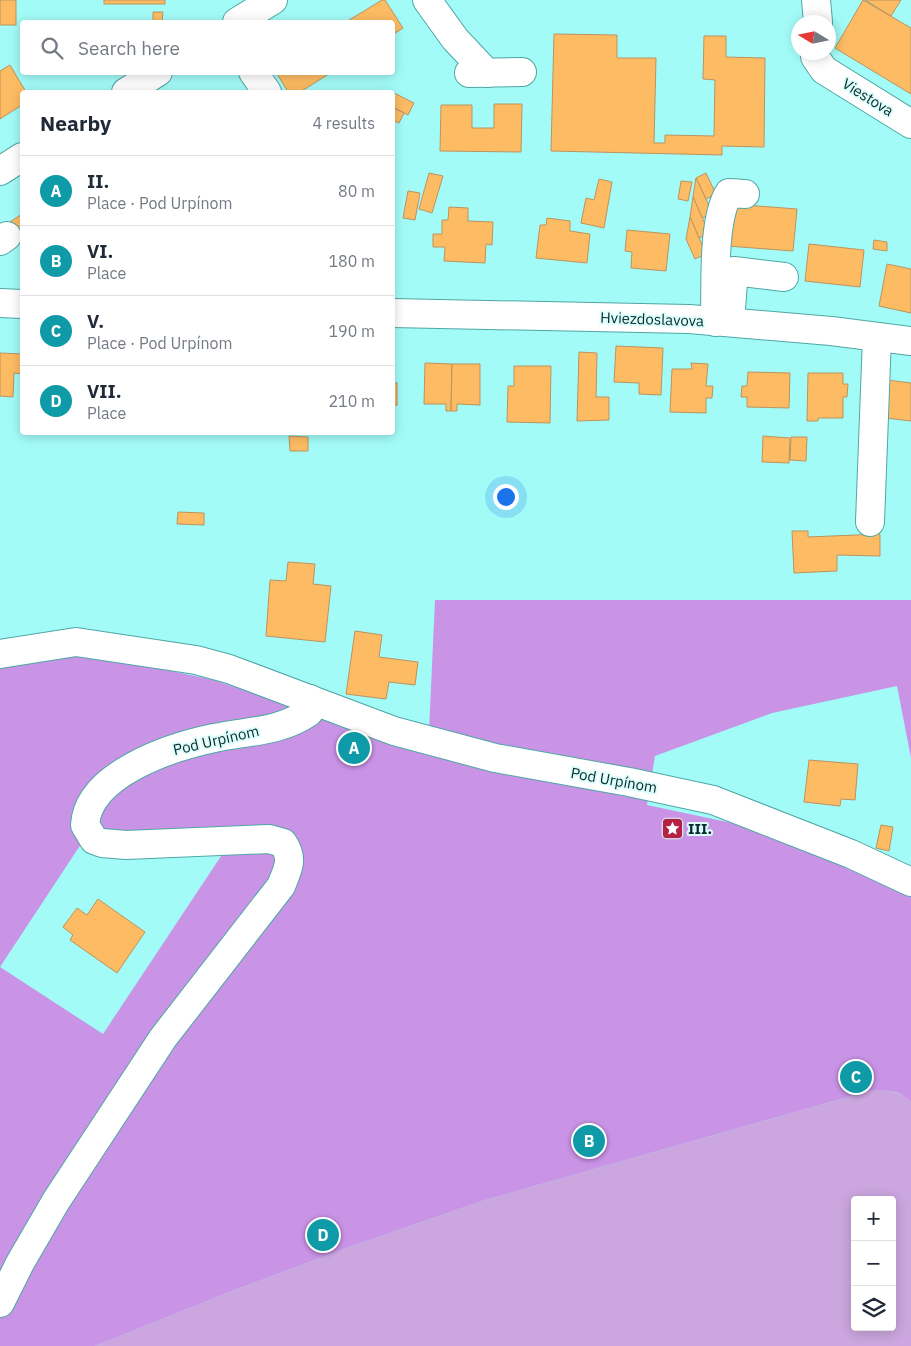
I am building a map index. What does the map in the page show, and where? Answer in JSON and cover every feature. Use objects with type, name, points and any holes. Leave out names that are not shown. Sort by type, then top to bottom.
[{"type":"street","points":[[241,20],[273,0]]},
{"type":"street","points":[[427,0],[455,39],[474,73],[522,72]]},
{"type":"street","points":[[816,0],[817,15]]},
{"type":"street","name":"Viestova","points":[[820,62],[911,124]]},
{"type":"street","points":[[129,90],[153,75]]},
{"type":"street","points":[[255,75],[266,90]]},
{"type":"street","points":[[0,171],[20,158]]},
{"type":"street","points":[[722,322],[716,268],[722,204],[729,193],[745,194]]},
{"type":"street","points":[[722,322],[734,271],[784,277]]},
{"type":"street","points":[[0,303],[20,304]]},
{"type":"street","name":"Hviezdoslavova","points":[[395,313],[722,322],[911,342]]},
{"type":"street","points":[[870,522],[878,337]]},
{"type":"street","name":"Pod Urpínom","points":[[0,654],[76,642],[146,651],[229,669],[394,731],[495,758],[629,782],[712,800],[851,854],[911,882]]},
{"type":"street","name":"Pod Urpínom","points":[[0,1303],[20,1263],[56,1201],[163,1038],[281,886],[291,857],[284,843],[269,839],[199,840],[126,845],[102,843],[94,840],[88,833],[85,825],[86,816],[98,793],[122,772],[166,752],[203,741],[285,726],[309,712],[310,699]]},
{"type":"shaded area","points":[[435,600],[911,600],[911,758],[897,686],[772,713],[655,756],[647,805],[732,823],[833,862],[911,897],[911,1102],[897,1093],[869,1091],[485,1200],[355,1245],[237,1289],[95,1346],[0,1346],[0,967],[0,662],[33,655],[110,658],[214,680],[428,753]],"holes":[[[239,829],[103,1034],[0,967],[85,838]]]},
{"type":"shaded area","points":[[887,1090],[906,1096],[911,1102],[911,1346],[95,1346],[237,1289],[355,1245],[485,1200],[869,1091]]},
{"type":"building","points":[[0,0],[16,0],[16,25],[0,25]]},
{"type":"building","points":[[104,0],[165,0],[165,4],[104,4]]},
{"type":"building","points":[[385,0],[403,28],[395,33],[395,20],[349,20]]},
{"type":"building","points":[[863,0],[911,28],[911,94],[836,49]]},
{"type":"building","points":[[865,0],[901,0],[891,16]]},
{"type":"building","points":[[153,12],[163,12],[162,20],[153,20]]},
{"type":"building","points":[[554,34],[617,35],[617,58],[656,58],[654,143],[665,143],[665,135],[714,136],[715,80],[703,79],[704,36],[726,36],[726,57],[765,58],[764,147],[722,146],[722,155],[551,151]]},
{"type":"building","points":[[10,65],[25,90],[20,90],[20,106],[0,119],[0,71]]},
{"type":"building","points":[[278,75],[327,75],[303,90],[287,90]]},
{"type":"building","points":[[395,94],[414,103],[408,115],[395,108]]},
{"type":"building","points":[[494,104],[522,104],[521,152],[440,151],[441,105],[472,105],[472,128],[494,128]]},
{"type":"building","points":[[395,108],[404,113],[399,123],[395,121]]},
{"type":"building","points":[[429,173],[443,176],[432,213],[419,209]]},
{"type":"building","points":[[706,173],[716,194],[706,199],[696,178]]},
{"type":"building","points":[[696,178],[713,214],[702,218],[693,197]]},
{"type":"building","points":[[599,179],[612,182],[604,228],[581,223],[586,198],[594,200]]},
{"type":"building","points":[[681,181],[692,182],[688,201],[678,199]]},
{"type":"building","points":[[408,191],[420,193],[415,220],[403,218]]},
{"type":"building","points":[[693,197],[709,233],[699,238],[690,217]]},
{"type":"building","points":[[732,204],[797,209],[793,251],[727,246]]},
{"type":"building","points":[[449,207],[468,208],[468,221],[493,222],[492,245],[486,244],[485,263],[444,261],[445,247],[433,247],[433,234],[442,234],[442,220],[448,220]]},
{"type":"building","points":[[20,215],[20,238],[10,222]]},
{"type":"building","points":[[690,217],[706,254],[695,259],[686,239]]},
{"type":"building","points":[[547,218],[570,221],[570,231],[590,234],[587,263],[536,258],[540,225],[546,225]]},
{"type":"building","points":[[627,230],[670,234],[666,271],[631,268],[632,252],[625,251]]},
{"type":"building","points":[[874,240],[887,242],[887,251],[873,249]]},
{"type":"building","points":[[809,244],[864,250],[860,287],[805,281]]},
{"type":"building","points":[[887,264],[911,269],[911,313],[879,306]]},
{"type":"building","points":[[616,346],[663,348],[661,395],[639,394],[639,383],[614,382]]},
{"type":"building","points":[[579,352],[597,353],[596,397],[609,397],[609,420],[577,421]]},
{"type":"building","points":[[0,353],[20,354],[20,374],[14,373],[13,397],[0,396]]},
{"type":"building","points":[[425,363],[452,364],[451,411],[446,411],[446,404],[424,404]]},
{"type":"building","points":[[691,363],[708,364],[706,386],[713,386],[712,398],[706,398],[706,413],[670,412],[672,369],[692,369]]},
{"type":"building","points":[[452,364],[480,364],[480,405],[457,404],[457,411],[451,411]]},
{"type":"building","points":[[514,366],[551,366],[550,423],[507,422],[508,386],[514,386]]},
{"type":"building","points":[[748,372],[790,373],[789,408],[747,407],[747,397],[741,397],[742,386],[747,386]]},
{"type":"building","points":[[808,373],[843,373],[843,384],[848,384],[847,397],[843,397],[843,418],[818,418],[818,421],[807,421]]},
{"type":"building","points":[[887,380],[911,383],[911,421],[886,418]]},
{"type":"building","points":[[395,383],[397,383],[397,405],[395,405]]},
{"type":"building","points":[[289,436],[308,437],[308,451],[290,451]]},
{"type":"building","points":[[763,436],[790,438],[789,463],[762,462]]},
{"type":"building","points":[[791,437],[807,437],[806,461],[790,460]]},
{"type":"building","points":[[178,512],[204,513],[204,525],[177,524]]},
{"type":"building","points":[[792,531],[808,531],[808,537],[880,534],[880,556],[837,555],[837,571],[794,573]]},
{"type":"building","points":[[288,562],[315,564],[313,584],[331,586],[325,642],[266,636],[270,580],[286,581]]},
{"type":"building","points":[[355,631],[382,635],[379,657],[418,662],[415,685],[389,682],[386,699],[346,694]]},
{"type":"building","points":[[809,760],[858,764],[855,800],[841,799],[840,806],[804,802]]},
{"type":"building","points":[[881,825],[893,827],[889,851],[876,848]]},
{"type":"building","points":[[98,899],[145,932],[117,973],[70,940],[73,935],[63,927],[77,908],[87,915]]},
{"type":"place","name":"II.","points":[[354,748]]},
{"type":"place","name":"III.","points":[[672,828]]},
{"type":"place","name":"V.","points":[[856,1077]]},
{"type":"place","name":"VI.","points":[[589,1141]]},
{"type":"place","name":"VII.","points":[[323,1235]]}]
